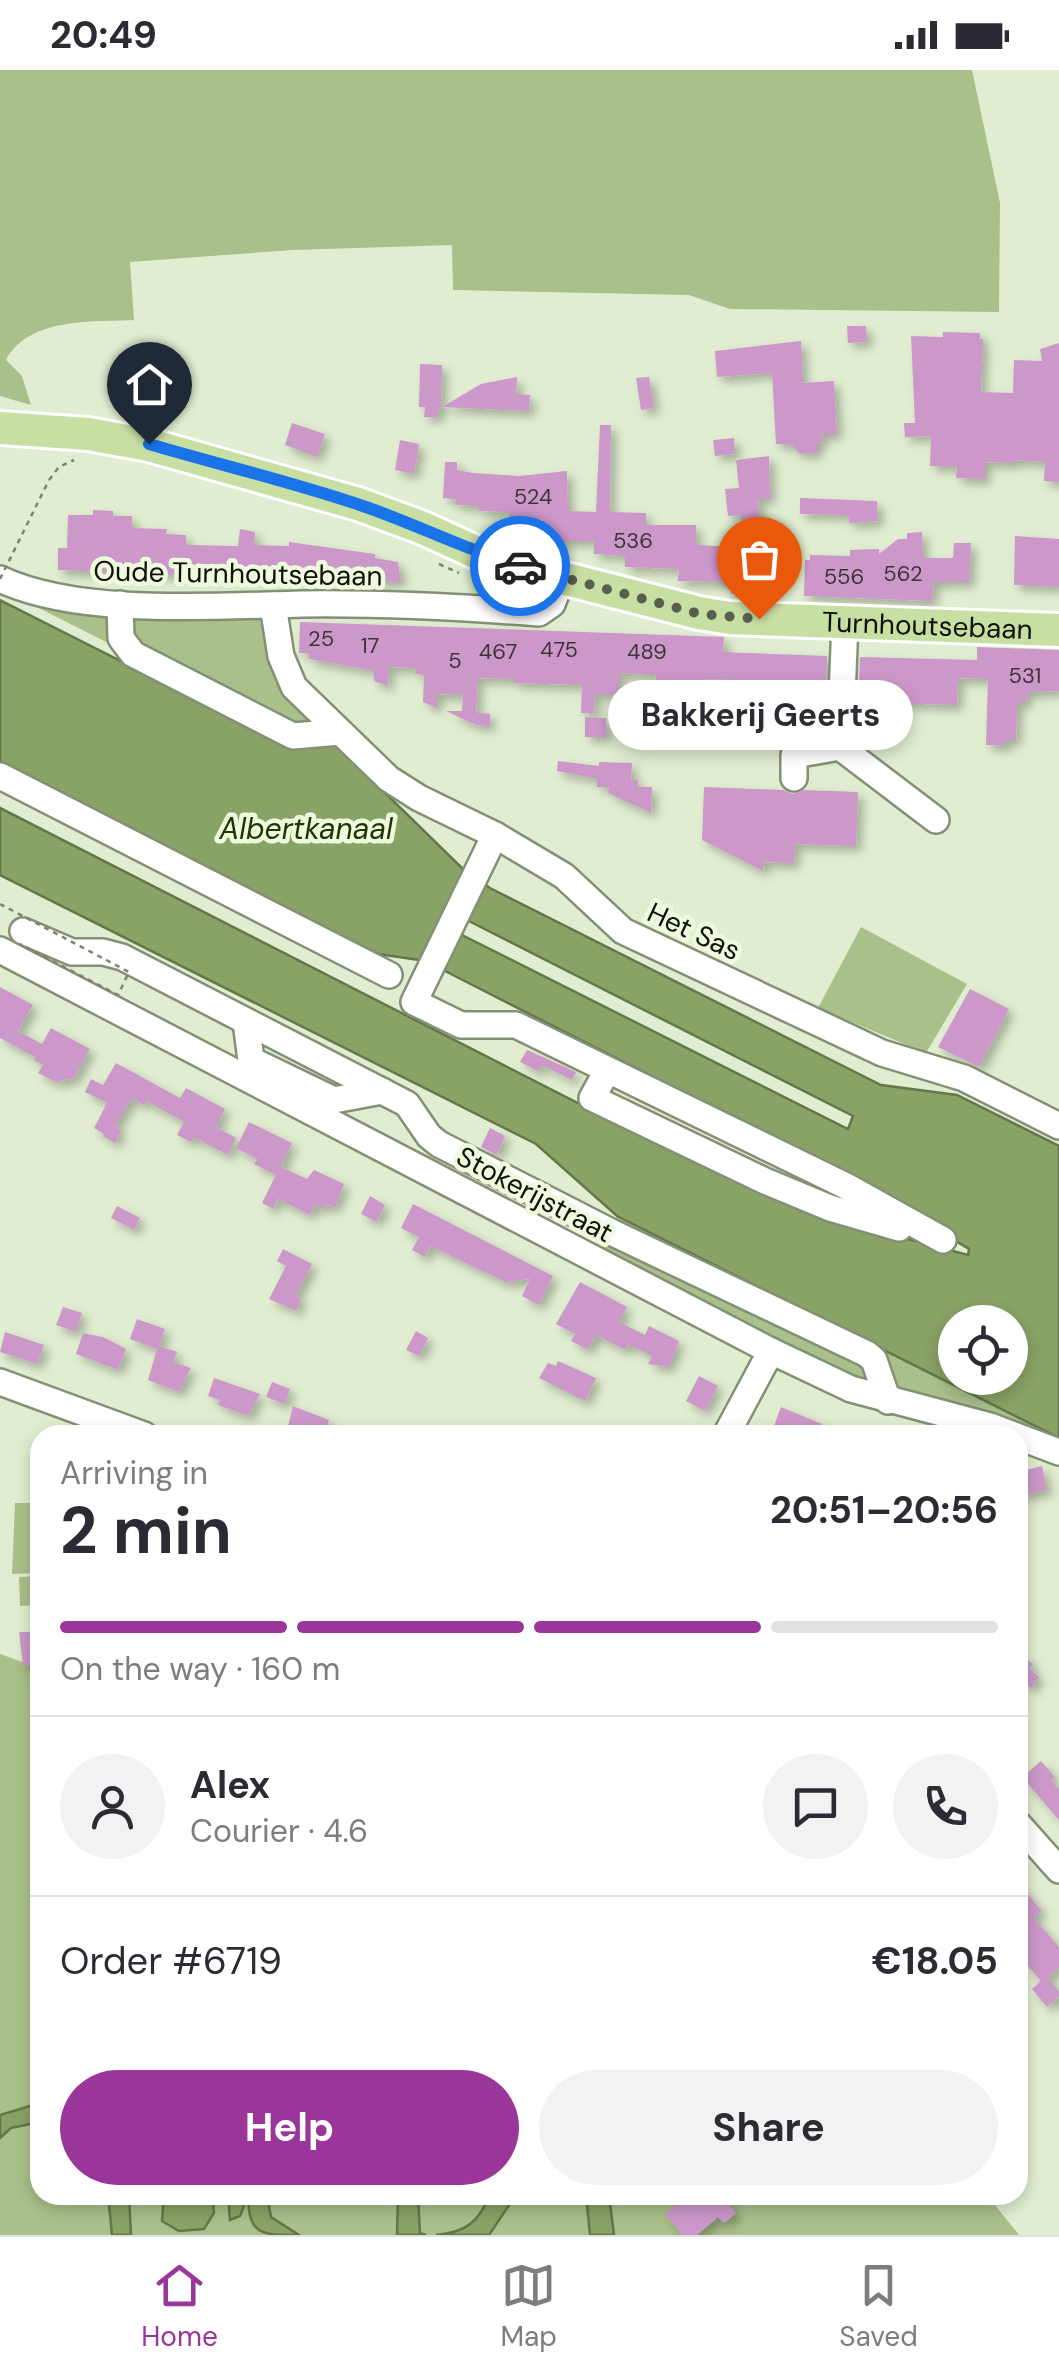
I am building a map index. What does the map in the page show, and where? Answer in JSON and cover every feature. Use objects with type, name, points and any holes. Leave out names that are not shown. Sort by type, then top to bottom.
[{"type":"main road","name":"Turnhoutsebaan","points":[[0,428],[88,434],[149,444],[358,504],[474,551],[562,578],[720,617],[1059,630]]},
{"type":"street","name":"Oude Turnhoutsebaan","points":[[0,579],[38,595],[120,604],[544,612],[552,604],[562,578]]},
{"type":"street","points":[[120,604],[121,638],[133,654],[293,736],[340,732]]},
{"type":"street","name":"Het Sas","points":[[273,606],[286,674],[294,687],[389,779],[419,798],[495,834],[564,876],[623,930],[882,1052],[964,1078],[1059,1126]]},
{"type":"street","points":[[840,747],[845,622]]},
{"type":"street","points":[[794,778],[794,755],[840,747],[936,820]]},
{"type":"street","points":[[0,776],[389,975]]},
{"type":"street","points":[[495,834],[414,1002],[461,1025],[516,1025],[780,1154],[944,1240],[830,1208],[592,1098],[606,1070]]},
{"type":"street","points":[[14,942],[122,956],[382,1090],[412,1107],[438,1144],[867,1354],[874,1360],[888,1401]]},
{"type":"street","name":"Stokerijstraat","points":[[14,942],[771,1350],[851,1389],[986,1425]]},
{"type":"street","points":[[765,1181],[780,1154]]},
{"type":"street","points":[[731,1425],[771,1350]]},
{"type":"street","points":[[0,1382],[117,1425]]},
{"type":"street","name":"Stokerijstraat","points":[[1028,1440],[1059,1452]]},
{"type":"street","points":[[1028,1835],[1059,1870]]},
{"type":"path","points":[[0,579],[59,466],[78,458]]},
{"type":"path","points":[[439,564],[467,575]]},
{"type":"path","points":[[0,904],[130,972],[118,996],[14,942]]},
{"type":"shaded area","points":[[0,70],[972,70],[1000,203],[999,312],[730,309],[689,295],[453,290],[452,245],[293,250],[130,262],[134,320],[81,322],[46,329],[16,346],[6,360],[22,376],[31,405],[0,396]]},
{"type":"shaded area","points":[[19,598],[115,610],[116,647]]},
{"type":"shaded area","points":[[138,612],[256,614],[263,620],[317,720],[305,728],[134,643],[132,624]]},
{"type":"shaded area","points":[[861,927],[967,984],[926,1053],[818,1008]]},
{"type":"shaded area","points":[[617,1216],[938,1377],[938,1395],[973,1395],[1049,1433],[856,1378],[600,1248]]},
{"type":"shaded area","points":[[15,1503],[30,1503],[30,1573],[12,1574]]},
{"type":"shaded area","points":[[30,1576],[30,1606],[20,1606],[19,1577]]},
{"type":"shaded area","points":[[0,1654],[30,1664],[30,2205],[995,2205],[1019,2235],[0,2235]]},
{"type":"water","name":"Albertkanaal","points":[[0,600],[291,747],[335,744],[465,871],[490,888],[881,1085],[957,1095],[1059,1146],[1059,1438],[973,1395],[1028,1395],[1028,1305],[938,1305],[938,1377],[617,1216],[536,1144],[0,875],[0,808],[662,1146],[802,1211],[968,1255],[969,1249],[838,1171],[426,961],[378,954],[37,788],[0,764]],"holes":[[[451,912],[853,1116],[848,1129],[444,926]]]},
{"type":"water","points":[[30,2106],[30,2124],[11,2128],[0,2138],[0,2115]]},
{"type":"water","points":[[109,2205],[130,2205],[131,2235],[112,2235]]},
{"type":"water","points":[[163,2205],[214,2205],[214,2213],[204,2229],[179,2231],[162,2221]]},
{"type":"water","points":[[229,2205],[244,2205],[240,2216],[230,2220]]},
{"type":"water","points":[[249,2205],[269,2205],[271,2217],[299,2235],[259,2230]]},
{"type":"water","points":[[398,2205],[419,2205],[420,2233],[426,2235],[397,2235]]},
{"type":"water","points":[[484,2205],[509,2205],[489,2235],[436,2235],[455,2232]]},
{"type":"water","points":[[587,2205],[610,2205],[614,2235],[590,2235]]},
{"type":"building","points":[[847,326],[866,326],[867,342],[848,343]]},
{"type":"building","points":[[943,332],[980,333],[981,392],[1013,393],[1014,360],[1042,361],[1040,349],[1059,343],[1059,482],[1044,481],[1045,462],[1015,460],[985,462],[985,479],[956,478],[957,466],[930,466],[931,436],[905,437],[904,423],[915,423],[911,336],[943,337]]},
{"type":"building","points":[[801,341],[803,383],[834,381],[837,434],[822,434],[823,442],[817,443],[817,453],[799,453],[790,444],[776,444],[772,373],[717,377],[715,351]]},
{"type":"building","points":[[420,364],[442,365],[437,417],[424,417],[425,407],[419,407]]},
{"type":"building","points":[[517,377],[516,394],[530,395],[529,411],[442,407],[481,384]]},
{"type":"building","points":[[649,377],[654,408],[641,410],[636,378]]},
{"type":"building","points":[[292,423],[325,434],[317,457],[285,445]]},
{"type":"building","points":[[600,425],[611,425],[610,512],[646,513],[646,525],[696,525],[699,545],[745,548],[741,515],[728,516],[725,489],[739,488],[736,460],[769,456],[770,499],[758,499],[759,537],[765,537],[766,550],[771,551],[772,595],[731,594],[731,582],[678,581],[679,569],[625,567],[625,556],[594,554],[594,541],[567,541],[563,545],[558,539],[545,538],[545,525],[528,525],[510,519],[510,512],[479,511],[479,506],[455,505],[456,499],[443,498],[445,462],[457,462],[457,470],[473,473],[519,476],[567,471],[568,511],[596,512]]},
{"type":"building","points":[[734,438],[735,454],[715,456],[713,440]]},
{"type":"building","points":[[400,440],[419,444],[414,474],[395,470]]},
{"type":"building","points":[[800,498],[877,501],[878,521],[849,523],[848,515],[800,514]]},
{"type":"building","points":[[93,510],[132,516],[132,528],[167,529],[166,534],[186,535],[186,545],[238,546],[240,529],[255,532],[254,545],[289,546],[289,542],[375,554],[375,558],[398,562],[401,582],[58,570],[58,548],[67,548],[68,515],[93,515]]},
{"type":"building","points":[[922,532],[923,558],[953,558],[954,543],[971,543],[969,582],[934,582],[932,601],[804,596],[805,560],[810,560],[810,555],[850,556],[850,550],[879,549],[879,554],[898,539],[907,539],[907,533]]},
{"type":"building","points":[[1015,536],[1059,539],[1059,587],[1014,585]]},
{"type":"building","points":[[300,622],[724,637],[723,652],[827,656],[826,699],[736,695],[736,680],[707,679],[692,683],[691,693],[670,692],[670,710],[655,710],[656,675],[619,673],[619,694],[595,694],[594,713],[581,713],[582,685],[478,678],[476,712],[490,714],[490,726],[476,725],[446,711],[462,711],[463,695],[437,694],[437,708],[423,702],[424,675],[415,674],[416,668],[389,667],[388,686],[374,681],[374,671],[309,659],[309,653],[299,653]]},
{"type":"building","points":[[977,647],[1059,650],[1059,691],[1028,692],[1025,703],[1017,703],[1016,740],[1006,740],[1005,746],[986,745],[988,679],[958,678],[957,705],[858,702],[860,657],[977,660]]},
{"type":"building","points":[[585,717],[606,718],[606,737],[585,737]]},
{"type":"building","points":[[558,761],[599,766],[599,762],[632,763],[631,780],[638,780],[638,787],[652,787],[651,813],[608,793],[609,787],[597,787],[597,779],[557,771]]},
{"type":"building","points":[[704,787],[783,790],[793,794],[804,790],[858,792],[856,846],[795,844],[794,863],[764,862],[763,871],[702,840]]},
{"type":"building","points":[[0,987],[33,1005],[18,1031],[42,1044],[51,1028],[90,1049],[74,1078],[56,1082],[38,1073],[43,1065],[35,1057],[0,1038]]},
{"type":"building","points":[[970,989],[1009,1009],[979,1067],[938,1047]]},
{"type":"building","points":[[527,1050],[576,1072],[572,1080],[542,1065],[538,1071],[520,1062]]},
{"type":"building","points":[[116,1063],[180,1098],[186,1088],[225,1109],[216,1127],[236,1138],[228,1155],[194,1137],[191,1142],[177,1135],[184,1122],[146,1101],[144,1105],[134,1099],[115,1127],[121,1130],[115,1143],[103,1136],[94,1128],[107,1103],[85,1092],[91,1079],[103,1085]]},
{"type":"building","points":[[249,1122],[292,1143],[281,1167],[307,1179],[314,1170],[344,1184],[335,1208],[315,1205],[310,1215],[278,1199],[273,1209],[262,1203],[276,1175],[254,1164],[257,1159],[236,1148]]},
{"type":"building","points":[[490,1128],[505,1136],[497,1155],[481,1147]]},
{"type":"building","points":[[370,1196],[385,1205],[377,1222],[361,1214]]},
{"type":"building","points":[[413,1204],[553,1276],[539,1305],[522,1296],[530,1279],[505,1282],[430,1246],[425,1257],[412,1250],[419,1237],[401,1228]]},
{"type":"building","points":[[117,1206],[140,1218],[134,1230],[111,1218]]},
{"type":"building","points":[[283,1249],[312,1264],[296,1296],[301,1299],[296,1311],[269,1299],[286,1266],[277,1261]]},
{"type":"building","points":[[580,1282],[627,1307],[619,1322],[645,1335],[649,1326],[679,1341],[669,1367],[648,1364],[652,1356],[628,1344],[625,1350],[596,1335],[588,1350],[571,1341],[575,1334],[556,1324]]},
{"type":"building","points":[[63,1307],[82,1313],[76,1332],[56,1325]]},
{"type":"building","points":[[137,1319],[165,1329],[159,1346],[177,1352],[173,1362],[191,1368],[179,1392],[148,1380],[157,1349],[130,1339]]},
{"type":"building","points":[[416,1331],[428,1338],[419,1356],[406,1350]]},
{"type":"building","points":[[5,1332],[44,1345],[37,1364],[0,1352]]},
{"type":"building","points":[[83,1333],[103,1337],[126,1349],[118,1370],[76,1354]]},
{"type":"building","points":[[558,1361],[596,1378],[585,1401],[539,1378],[548,1363],[556,1366]]},
{"type":"building","points":[[699,1376],[718,1386],[705,1411],[686,1401]]},
{"type":"building","points":[[214,1378],[260,1394],[248,1416],[218,1405],[220,1400],[208,1396]]},
{"type":"building","points":[[272,1382],[290,1389],[285,1404],[266,1397]]},
{"type":"building","points":[[293,1406],[329,1420],[327,1425],[288,1425]]},
{"type":"building","points":[[781,1407],[822,1424],[822,1425],[774,1425]]},
{"type":"building","points":[[1042,1466],[1047,1490],[1028,1495],[1028,1470]]},
{"type":"building","points":[[19,1632],[30,1632],[30,1666],[23,1665]]},
{"type":"building","points":[[1028,1660],[1033,1664],[1029,1669],[1039,1677],[1031,1688]]},
{"type":"building","points":[[1041,1761],[1055,1777],[1051,1780],[1059,1789],[1059,1820],[1028,1784],[1028,1772]]},
{"type":"building","points":[[1028,1895],[1042,1911],[1034,1918],[1059,1947],[1059,1968],[1048,1978],[1059,1991],[1059,1997],[1047,2007],[1032,1989],[1041,1981],[1028,1966]]},
{"type":"building","points":[[675,2205],[729,2205],[736,2213],[724,2223],[718,2217],[697,2235],[682,2235],[665,2214]]},
{"type":"way so far","points":[[520,566],[700,614],[759,619]]},
{"type":"place","name":"Bakkerij Geerts","points":[[759,619]]},
{"type":"route","points":[[149,444],[358,504],[520,566]]}]
